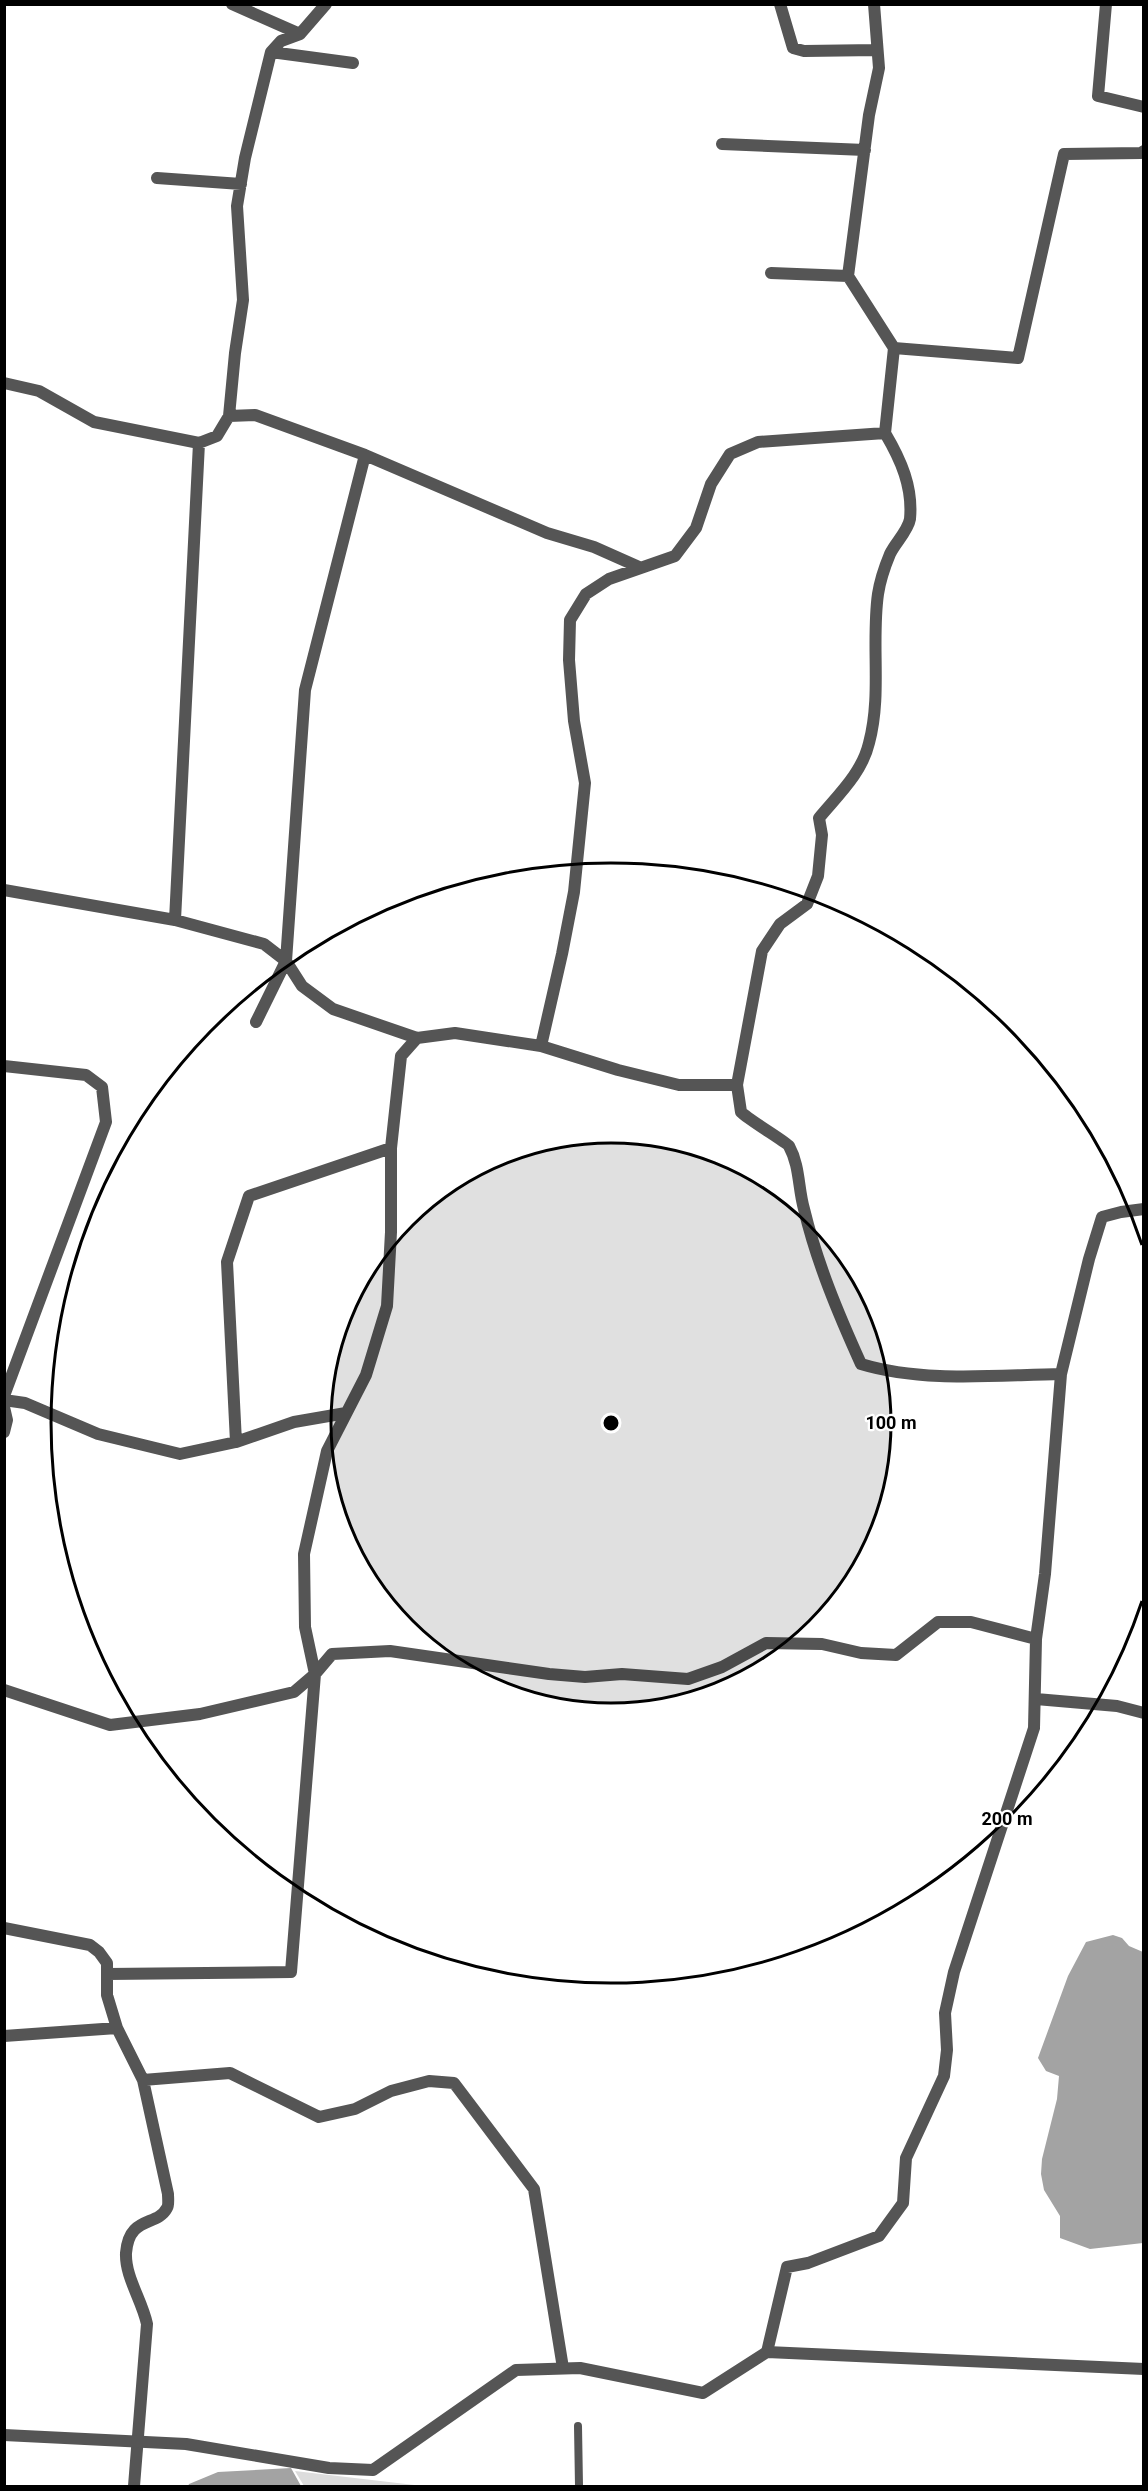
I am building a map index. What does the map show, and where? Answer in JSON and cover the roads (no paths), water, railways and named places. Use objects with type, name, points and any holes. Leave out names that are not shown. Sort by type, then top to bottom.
[{"type":"street","points":[[232,4],[300,34]]},
{"type":"street","points":[[4,383],[39,391],[94,422],[199,443],[218,436],[229,416],[243,300],[237,206],[271,52],[281,41],[300,34],[326,4]]},
{"type":"street","points":[[780,4],[793,48],[804,51],[878,50]]},
{"type":"street","points":[[874,4],[879,68],[848,276],[894,348],[885,433],[901,461],[909,489],[910,521],[890,554],[878,591],[874,634],[874,708],[869,744],[855,776],[819,818],[822,835],[818,876],[807,904],[780,924],[762,951],[737,1085],[741,1112],[755,1124],[788,1144],[798,1168],[803,1208],[828,1292],[861,1364],[885,1371],[965,1376],[1061,1374]]},
{"type":"street","points":[[1106,4],[1098,96],[1143,107]]},
{"type":"street","points":[[271,52],[353,63]]},
{"type":"street","points":[[722,144],[865,150]]},
{"type":"street","points":[[894,348],[1018,358],[1064,154],[1141,153],[1143,151]]},
{"type":"street","points":[[157,178],[241,184]]},
{"type":"street","points":[[771,273],[848,276]]},
{"type":"street","points":[[229,416],[255,415],[365,454],[547,532],[594,547],[639,567]]},
{"type":"street","points":[[541,1046],[574,892],[585,783],[569,660],[570,620],[586,594],[609,579],[675,555],[696,528],[711,484],[730,454],[758,442],[885,433]]},
{"type":"street","points":[[175,920],[199,443]]},
{"type":"street","points":[[256,1022],[285,961],[305,690],[365,454]]},
{"type":"street","points":[[4,890],[175,920],[264,944],[285,961],[302,986],[333,1010],[417,1038],[455,1033],[541,1046],[618,1070],[679,1085],[737,1085]]},
{"type":"street","points":[[107,1974],[291,1972],[315,1674],[305,1627],[304,1554],[327,1451],[366,1376],[387,1306],[391,1232],[390,1148],[401,1056],[417,1038]]},
{"type":"street","points":[[5,1067],[86,1075],[102,1087],[106,1122],[4,1398],[25,1403],[98,1434],[180,1454],[236,1442],[294,1422],[346,1413]]},
{"type":"street","points":[[236,1442],[226,1262],[249,1197],[390,1148]]},
{"type":"street","points":[[767,2352],[787,2267],[808,2263],[879,2236],[903,2203],[906,2158],[944,2076],[947,2050],[945,2013],[954,1972],[1034,1728],[1036,1639],[1049,1532],[1061,1374],[1089,1259],[1102,1217],[1143,1209]]},
{"type":"street","points":[[4,1407],[7,1420],[4,1432]]},
{"type":"street","points":[[4,1690],[110,1725],[200,1714],[294,1692],[315,1674],[332,1654],[390,1652],[549,1674],[585,1677],[622,1674],[688,1679],[722,1667],[766,1643],[822,1644],[861,1653],[896,1655],[938,1622],[971,1622],[1036,1639]]},
{"type":"street","points":[[1036,1699],[1117,1706],[1143,1713]]},
{"type":"street","points":[[4,1928],[90,1945],[99,1952],[107,1963],[107,1995],[117,2028],[143,2080],[168,2194],[168,2207],[161,2215],[141,2223],[130,2236],[126,2253],[127,2270],[144,2310],[147,2324],[134,2487]]},
{"type":"street","points":[[4,2036],[117,2028]]},
{"type":"street","points":[[143,2080],[230,2073],[319,2116],[355,2109],[392,2091],[429,2081],[454,2083],[534,2189],[563,2368]]},
{"type":"street","points":[[4,2435],[186,2444],[329,2468],[373,2470],[516,2370],[580,2368],[703,2393],[767,2352],[1143,2369]]},
{"type":"lane","points":[[578,2426],[579,2487]]}]
